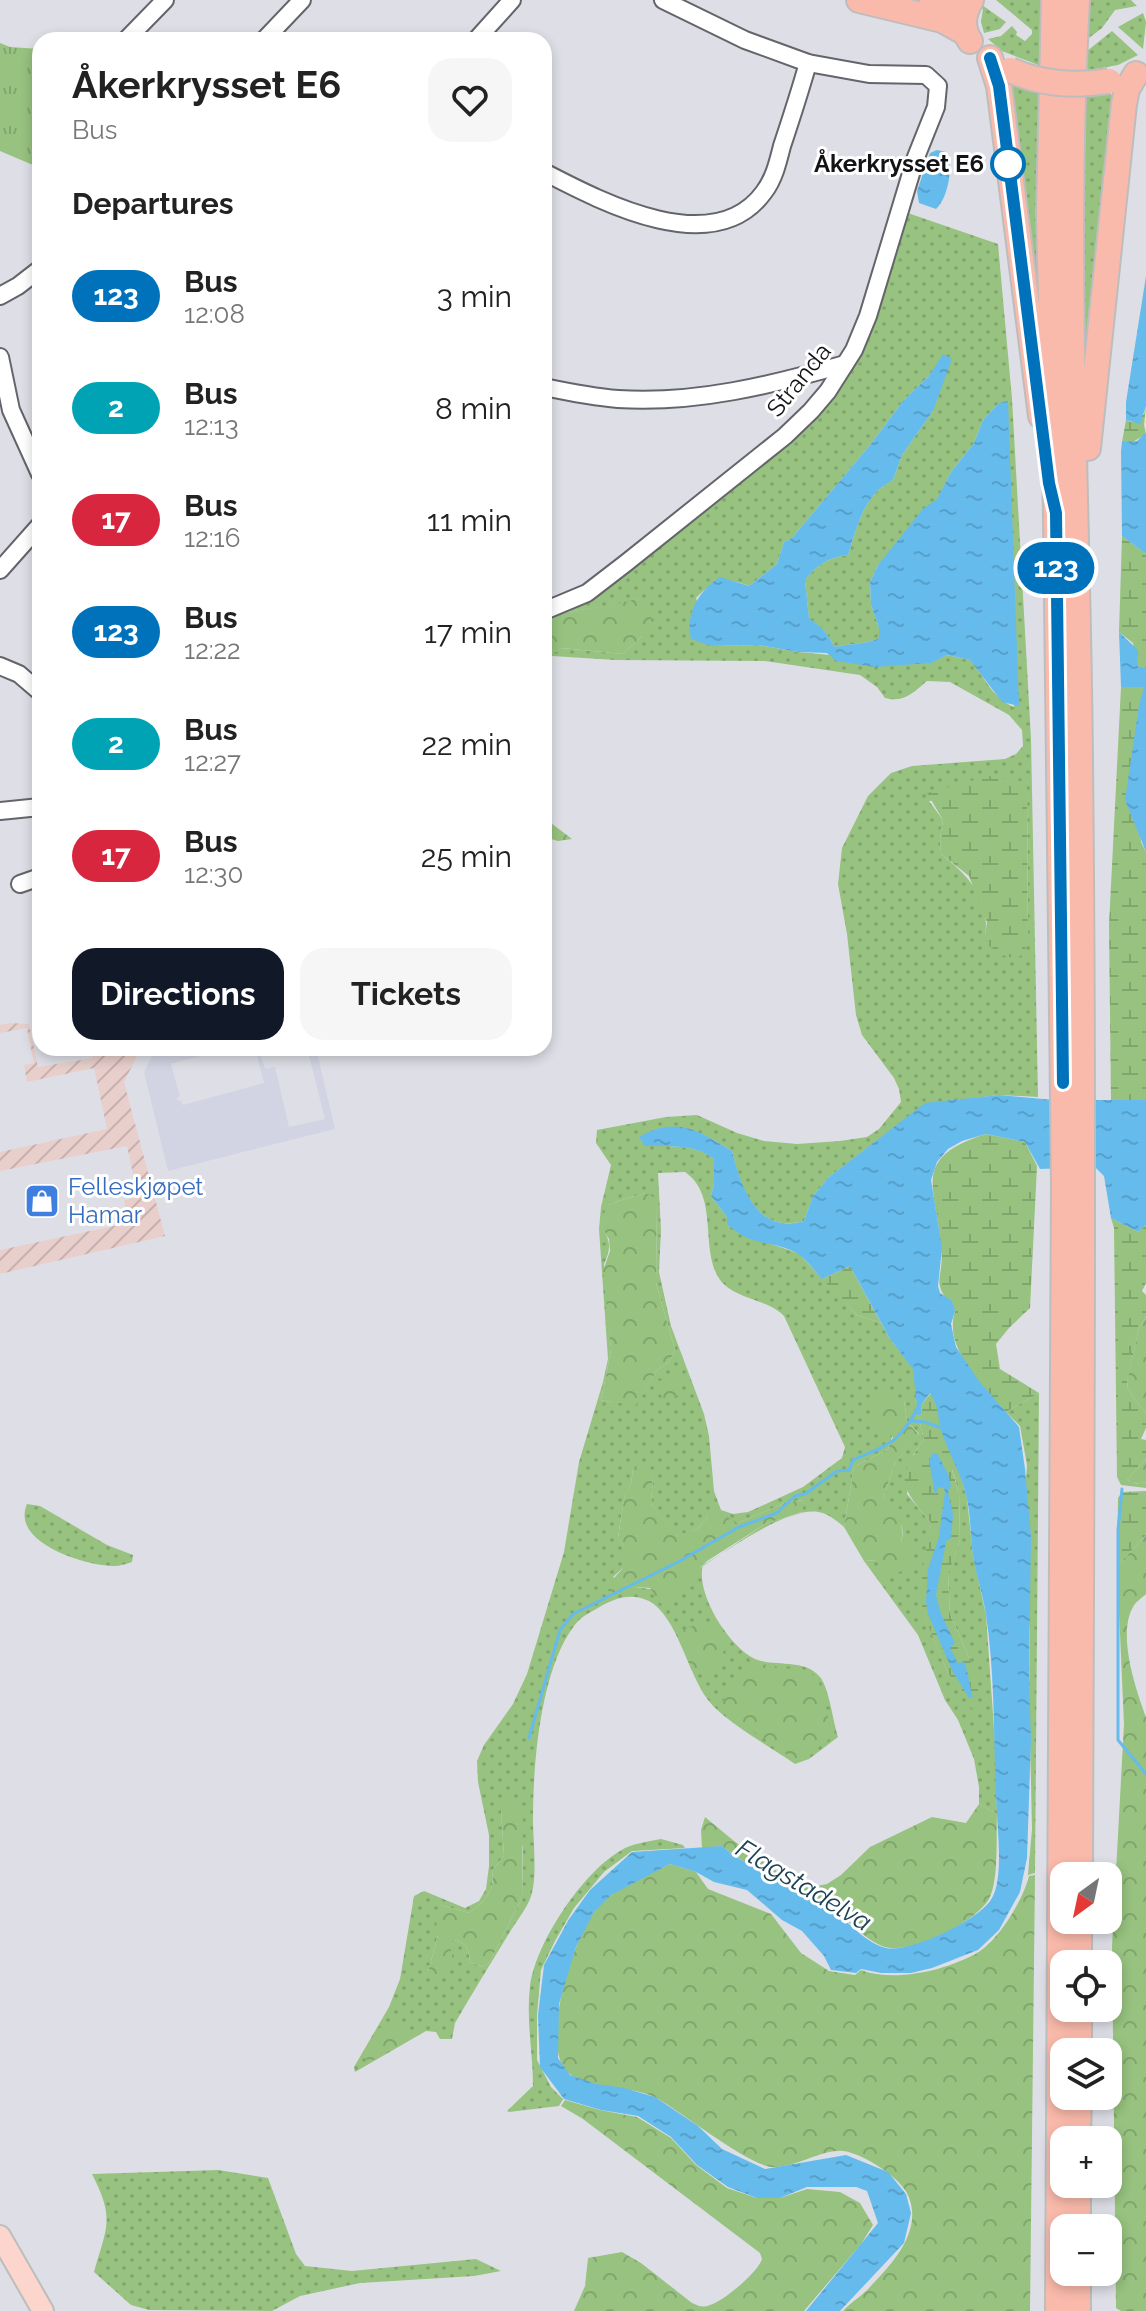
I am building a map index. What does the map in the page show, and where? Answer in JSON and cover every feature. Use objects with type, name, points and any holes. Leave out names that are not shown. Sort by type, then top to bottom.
[{"type":"highway","points":[[859,0],[942,20],[964,32],[973,44],[1000,64],[1034,79],[1062,84],[1109,81],[1141,71]]},
{"type":"highway","points":[[932,0],[954,0]]},
{"type":"highway","points":[[964,32],[964,15],[971,0]]},
{"type":"highway","points":[[1054,0],[1049,213],[1066,514]]},
{"type":"highway","points":[[1077,0],[1066,514],[1080,1862]]},
{"type":"highway","points":[[1000,64],[999,86],[1049,483],[1066,514]]},
{"type":"highway","points":[[1066,514],[1088,448],[1124,104],[1127,89],[1141,71]]},
{"type":"highway","points":[[1058,2311],[1073,1182]]},
{"type":"highway","points":[[1078,2286],[1078,2311]]},
{"type":"main road","points":[[0,2236],[43,2311]]},
{"type":"street","points":[[134,32],[165,0]]},
{"type":"street","points":[[272,32],[302,0]]},
{"type":"street","points":[[483,32],[512,0]]},
{"type":"street","points":[[552,176],[589,195],[652,217],[698,226],[728,221],[754,205],[772,178],[808,63],[745,40],[663,0]]},
{"type":"street","name":"Stranda","points":[[552,608],[587,593],[785,436],[811,411],[854,350],[868,316],[916,157],[938,99],[938,86],[926,75],[869,74],[808,63]]},
{"type":"street","points":[[0,296],[32,275]]},
{"type":"street","points":[[0,357],[11,410],[32,456]]},
{"type":"street","points":[[552,388],[621,399],[673,398],[761,386],[845,364]]},
{"type":"street","points":[[0,570],[32,534]]},
{"type":"street","points":[[0,666],[19,674],[32,685]]},
{"type":"street","points":[[0,811],[32,808]]},
{"type":"street","points":[[20,884],[32,880]]},
{"type":"shaded area","points":[[29,1024],[32,1053],[27,1028],[0,1033],[0,1025]]},
{"type":"shaded area","points":[[33,1056],[36,1056],[38,1067],[92,1056],[137,1056],[124,1082],[165,1236],[0,1274],[0,1250],[128,1223],[124,1200],[137,1197],[136,1188],[140,1187],[142,1196],[147,1195],[143,1179],[138,1180],[137,1173],[133,1174],[127,1146],[0,1171],[0,1152],[107,1129],[94,1068],[27,1082],[24,1065],[34,1063]]},
{"type":"shaded area","points":[[152,1056],[200,1056],[171,1064],[180,1096],[177,1098],[183,1105],[264,1083],[257,1056],[261,1056],[265,1069],[275,1067],[289,1127],[325,1119],[309,1056],[318,1056],[335,1129],[168,1171],[144,1072]]},
{"type":"green space","points":[[969,0],[975,0],[1006,22],[1000,29],[984,33],[981,22],[983,9]]},
{"type":"green space","points":[[996,0],[1045,0],[1041,66],[1002,51],[988,39],[1001,36],[1012,26],[1016,35],[1025,41],[1032,34],[1032,30]]},
{"type":"green space","points":[[1086,0],[1131,0],[1137,6],[1115,10],[1102,28],[1085,41]]},
{"type":"green space","points":[[1143,13],[1146,22],[1143,49],[1118,27]]},
{"type":"green space","points":[[1112,31],[1138,55],[1118,65],[1079,72],[1087,51]]},
{"type":"green space","points":[[0,43],[32,48],[32,165],[0,151]]},
{"type":"green space","points":[[1007,78],[1041,88],[1044,398]]},
{"type":"green space","points":[[1080,92],[1111,94],[1116,101],[1084,416]]},
{"type":"green space","points":[[902,211],[998,244],[1012,399],[1031,739],[1038,1097],[999,1095],[925,1104],[829,1177],[813,1196],[804,1221],[787,1223],[774,1221],[753,1205],[740,1179],[732,1151],[721,1144],[698,1132],[676,1127],[652,1131],[640,1138],[646,1146],[691,1148],[714,1159],[711,1196],[727,1217],[768,1243],[798,1253],[857,1315],[881,1323],[914,1369],[918,1416],[924,1439],[913,1455],[907,1494],[931,1523],[920,1605],[948,1673],[956,1683],[970,1660],[950,1614],[948,1574],[960,1540],[959,1493],[952,1469],[959,1470],[967,1498],[973,1555],[986,1615],[997,1814],[979,1804],[974,1759],[918,1635],[864,1561],[877,1560],[901,1543],[900,1518],[883,1498],[895,1463],[919,1434],[907,1421],[904,1400],[888,1449],[854,1467],[844,1527],[823,1513],[797,1514],[802,1512],[803,1500],[787,1502],[738,1523],[708,1517],[697,1529],[676,1537],[651,1504],[653,1477],[633,1469],[618,1536],[623,1548],[623,1568],[613,1577],[635,1587],[650,1589],[703,1566],[704,1590],[709,1604],[725,1631],[745,1653],[763,1661],[806,1667],[820,1677],[838,1737],[809,1759],[795,1764],[716,1709],[701,1689],[667,1619],[649,1601],[637,1597],[620,1598],[584,1617],[562,1645],[546,1693],[537,1746],[533,1798],[534,1882],[528,1904],[455,2023],[452,2039],[440,2039],[436,2032],[426,2031],[355,2072],[354,2067],[389,2007],[400,1979],[414,1896],[424,1891],[465,1908],[479,1901],[486,1889],[489,1835],[477,1761],[484,1745],[513,1704],[527,1674],[564,1552],[579,1462],[608,1359],[599,1229],[611,1165],[596,1143],[597,1130],[666,1117],[697,1115],[764,1141],[797,1144],[867,1137],[879,1129],[901,1102],[894,1078],[862,1035],[856,1015],[838,884],[842,848],[868,796],[891,773],[912,766],[1005,759],[1023,746],[1022,730],[1009,715],[950,682],[927,681],[908,696],[892,699],[885,698],[877,687],[860,675],[765,661],[615,660],[552,656],[552,650],[556,652],[561,648],[623,654],[642,636],[639,598],[552,614],[552,611],[835,390]],"holes":[[[929,376],[933,411],[902,455],[893,480],[868,502],[848,555],[824,563],[805,580],[809,619],[824,630],[835,647],[879,638],[871,605],[870,582],[878,565],[937,500],[951,472],[974,443],[983,420],[999,403],[1014,707],[994,693],[970,660],[947,655],[930,663],[918,663],[798,652],[759,645],[711,646],[696,598],[715,583],[733,581],[749,586],[777,564],[784,542],[792,538],[903,401]],[[1027,789],[1028,940],[985,935],[986,922],[981,899],[968,879],[941,854],[943,820],[929,801]],[[685,1172],[702,1193],[712,1262],[717,1275],[730,1289],[768,1305],[784,1316],[845,1447],[842,1458],[803,1487],[748,1512],[733,1514],[721,1510],[714,1491],[704,1414],[671,1326],[659,1272],[661,1230],[658,1173]],[[645,1193],[657,1204],[656,1283],[675,1350],[669,1362],[657,1370],[636,1404],[601,1400],[611,1350],[604,1264],[609,1245],[602,1228],[609,1204]],[[501,1810],[523,1846],[522,1898],[489,1963],[483,1967],[470,1962],[466,1947],[453,1940],[428,1972],[438,1935],[441,1905],[469,1913],[488,1895],[492,1871],[504,1856]]]},
{"type":"green space","points":[[1146,406],[1146,434],[1131,443],[1122,442],[1126,420],[1131,422],[1144,414]]},
{"type":"green space","points":[[1122,536],[1146,554],[1146,668],[1136,666],[1133,643],[1119,632]]},
{"type":"green space","points":[[639,598],[651,613],[652,634],[642,636],[623,654],[561,648],[556,652],[552,650],[552,616]]},
{"type":"green space","points":[[1145,686],[1136,724],[1135,763],[1141,842],[1146,852],[1146,1100],[1111,1100],[1109,925],[1121,687]]},
{"type":"green space","points":[[988,776],[1025,782],[1027,789],[1028,940],[1024,953],[1016,959],[1002,955],[988,945],[985,935],[987,922],[969,876],[941,854],[943,820],[927,793]]},
{"type":"green space","points":[[552,824],[572,839],[552,839]]},
{"type":"green space","points":[[986,1134],[1025,1142],[1037,1166],[1030,1308],[996,1344],[1000,1369],[1039,1393],[1006,1412],[977,1379],[960,1353],[953,1325],[955,1311],[942,1292],[939,1280],[942,1258],[933,1191],[937,1164],[946,1153],[962,1143]]},
{"type":"green space","points":[[645,1193],[652,1196],[657,1204],[656,1283],[675,1350],[669,1362],[657,1370],[636,1405],[601,1400],[611,1350],[603,1271],[610,1251],[609,1239],[602,1228],[603,1215],[609,1204]]},
{"type":"green space","points":[[1111,1218],[1138,1232],[1146,1225],[1146,1283],[1142,1291],[1146,1295],[1146,1317],[1139,1328],[1127,1381],[1128,1390],[1146,1414],[1146,1428],[1141,1439],[1146,1440],[1146,1459],[1127,1480],[1137,1484],[1146,1482],[1146,1488],[1121,1485],[1117,1477],[1114,1228]]},
{"type":"green space","points":[[850,1266],[881,1323],[857,1315],[822,1279]]},
{"type":"green space","points":[[1146,1317],[1146,1414],[1128,1390],[1127,1380],[1139,1328]]},
{"type":"green space","points":[[674,1373],[680,1380],[681,1388],[671,1401],[662,1397],[656,1383]]},
{"type":"green space","points":[[884,1393],[904,1400],[907,1421],[919,1435],[895,1463],[883,1498],[903,1511],[901,1543],[911,1547],[912,1568],[883,1577],[877,1560],[864,1561],[844,1527],[854,1467],[888,1449],[893,1437],[870,1420],[873,1400]]},
{"type":"green space","points":[[931,1393],[939,1408],[942,1431],[959,1470],[952,1470],[959,1493],[960,1540],[948,1575],[950,1614],[970,1660],[979,1694],[973,1710],[948,1673],[918,1594],[931,1523],[908,1491],[905,1474],[924,1439],[918,1416],[922,1414],[921,1405]]},
{"type":"green space","points":[[1039,1393],[1035,1873],[1028,1875],[1032,1829],[1030,1630],[1026,1589],[1027,1465],[1020,1426],[1006,1412]]},
{"type":"green space","points":[[1146,1459],[1146,1482],[1138,1484],[1127,1480]]},
{"type":"green space","points":[[640,1465],[650,1467],[653,1477],[651,1504],[676,1536],[697,1529],[708,1517],[718,1512],[738,1523],[787,1502],[804,1500],[802,1512],[765,1524],[707,1561],[700,1568],[696,1584],[661,1604],[650,1588],[635,1587],[623,1594],[613,1594],[607,1586],[623,1568],[623,1548],[618,1537],[625,1493],[631,1484],[633,1469]]},
{"type":"green space","points":[[1146,1491],[1146,1535],[1117,1566],[1118,1498],[1122,1492]]},
{"type":"green space","points":[[27,1504],[40,1506],[107,1545],[133,1555],[132,1562],[102,1565],[54,1550],[29,1530],[25,1518]]},
{"type":"green space","points":[[793,1515],[721,1554],[765,1524]]},
{"type":"green space","points":[[1146,1535],[1146,1594],[1133,1607],[1127,1647],[1146,1717],[1146,2311],[1121,2311],[1116,2308],[1116,2286],[1122,2286],[1122,2214],[1115,2214],[1115,2198],[1122,2198],[1122,2126],[1114,2126],[1114,2110],[1122,2110],[1122,2038],[1113,2038],[1113,2022],[1122,2022],[1122,1950],[1112,1950],[1112,1946],[1113,1934],[1122,1934],[1122,1862],[1117,1862],[1124,1724],[1117,1566]]},
{"type":"green space","points":[[697,1624],[722,1627],[730,1639],[714,1670],[705,1673],[691,1669],[681,1641],[684,1629]]},
{"type":"green space","points":[[756,1663],[808,1672],[818,1679],[833,1736],[806,1757],[793,1759],[720,1708],[732,1682]]},
{"type":"green space","points":[[515,1800],[523,1806],[522,1898],[489,1963],[483,1967],[470,1962],[466,1947],[453,1940],[450,1945],[453,1961],[437,1978],[428,1972],[438,1935],[435,1913],[441,1905],[469,1913],[488,1895],[492,1871],[504,1856],[501,1810],[506,1802]]},
{"type":"green space","points":[[979,1804],[997,1814],[996,1870],[989,1899],[956,1927],[908,1947],[893,1948],[874,1942],[823,1902],[722,1846],[702,1849],[701,1830],[705,1817],[792,1882],[812,1887],[827,1884],[841,1875],[870,1847],[932,1817],[966,1823]]},
{"type":"green space","points":[[661,1839],[685,1848],[632,1851],[604,1872],[574,1908],[541,1970],[537,2060],[551,2087],[563,2099],[559,2106],[507,2111],[533,2086],[530,1987],[551,1931],[576,1892],[605,1861],[630,1846]]},
{"type":"green space","points":[[670,1864],[696,1872],[708,1889],[771,1914],[801,1953],[829,1971],[855,1975],[861,1970],[889,1975],[920,1973],[951,1965],[977,1953],[1002,1929],[1016,1907],[1029,1876],[1035,1875],[1030,2311],[843,2311],[888,2267],[909,2232],[912,2206],[907,2193],[896,2180],[869,2161],[843,2151],[780,2167],[761,2164],[658,2099],[637,2091],[591,2084],[571,2075],[561,2063],[557,2021],[568,1970],[586,1926],[609,1896]]},
{"type":"green space","points":[[400,2020],[408,2040],[370,2062],[362,2056],[377,2029]]},
{"type":"green space","points":[[565,2100],[637,2117],[671,2138],[696,2165],[727,2188],[757,2198],[780,2198],[807,2189],[840,2192],[860,2203],[873,2225],[861,2244],[804,2311],[574,2311],[585,2286],[588,2258],[622,2252],[698,2306],[707,2306],[732,2292],[762,2259],[760,2253],[583,2119],[561,2106]]},
{"type":"green space","points":[[218,2170],[268,2178],[296,2254],[305,2266],[352,2271],[476,2259],[501,2271],[474,2276],[360,2283],[300,2296],[272,2311],[149,2310],[131,2305],[94,2272],[106,2213],[92,2174]]},
{"type":"water","points":[[937,150],[946,152],[950,173],[947,190],[936,209],[919,203],[917,191],[930,153]]},
{"type":"water","points":[[1146,276],[1146,406],[1140,424],[1126,420],[1126,402]]},
{"type":"water","points":[[943,354],[952,359],[933,411],[902,455],[893,480],[868,502],[848,555],[824,563],[805,580],[809,618],[824,630],[835,647],[879,638],[871,605],[870,582],[878,565],[923,509],[937,499],[951,472],[974,443],[983,420],[999,403],[1008,401],[1019,706],[1002,702],[970,660],[947,655],[931,663],[875,667],[836,661],[827,653],[759,645],[711,646],[691,639],[692,612],[706,589],[720,577],[749,586],[777,564],[784,542],[792,538],[903,401],[929,376]]},
{"type":"water","points":[[1144,434],[1146,554],[1122,536],[1122,442],[1137,441]]},
{"type":"water","points":[[1119,632],[1138,650],[1137,666],[1146,668],[1146,852],[1125,800],[1144,687],[1121,687]]},
{"type":"water","points":[[999,1095],[1054,1100],[1146,1100],[1146,1225],[1138,1232],[1111,1218],[1104,1176],[1095,1167],[1040,1169],[1025,1142],[986,1134],[962,1141],[948,1149],[937,1162],[931,1180],[942,1248],[938,1286],[940,1293],[952,1301],[955,1311],[951,1324],[956,1347],[979,1381],[1019,1427],[1025,1469],[1031,1536],[1031,1739],[1027,1858],[1020,1892],[999,1930],[978,1950],[911,1973],[861,1969],[856,1973],[831,1970],[824,1956],[802,1931],[782,1920],[747,1890],[714,1882],[696,1872],[670,1864],[611,1895],[594,1912],[576,1947],[559,2004],[558,2058],[570,2075],[655,2097],[698,2126],[722,2149],[765,2169],[846,2155],[888,2172],[906,2194],[911,2213],[904,2243],[840,2311],[806,2311],[878,2223],[867,2191],[856,2187],[807,2187],[780,2198],[757,2198],[728,2187],[697,2165],[671,2137],[638,2116],[601,2110],[564,2099],[540,2067],[538,2015],[544,1965],[569,1919],[590,1890],[632,1852],[722,1846],[747,1863],[828,1905],[862,1935],[886,1948],[927,1940],[974,1916],[992,1898],[999,1869],[993,1690],[986,1615],[973,1555],[966,1495],[942,1433],[935,1403],[930,1393],[921,1405],[922,1414],[918,1416],[913,1369],[890,1339],[850,1266],[822,1279],[795,1252],[736,1232],[727,1224],[727,1217],[711,1196],[714,1159],[690,1148],[645,1146],[639,1137],[652,1130],[676,1126],[698,1132],[720,1144],[732,1151],[740,1179],[754,1205],[774,1221],[788,1223],[804,1221],[813,1196],[829,1177],[925,1103]]},
{"type":"water","points":[[933,1453],[937,1453],[948,1474],[953,1515],[951,1538],[946,1542],[936,1595],[955,1643],[950,1648],[958,1663],[964,1662],[965,1665],[973,1697],[969,1698],[953,1672],[928,1614],[926,1602],[928,1569],[939,1537],[945,1491],[943,1487],[938,1488],[935,1495],[929,1460]]},
{"type":"waterway","points":[[529,1738],[560,1630],[573,1614],[678,1562],[739,1527],[777,1513],[795,1496],[805,1494],[837,1471],[849,1470],[853,1460],[885,1446],[900,1435],[919,1405]]},
{"type":"waterway","points":[[911,1421],[942,1428]]},
{"type":"waterway","points":[[1122,1489],[1118,1530],[1118,1740],[1146,1774]]},
{"type":"bus line","name":"123","points":[[990,58],[999,86],[1049,483],[1056,513],[1063,1083]]},
{"type":"place","name":"Åkerkrysset E6","points":[[1008,164]]},
{"type":"place","name":"Felleskjøpet Hamar","points":[[42,1201]]},
{"type":"water label","name":"Flagstadelva","points":[[804,1885]]}]
